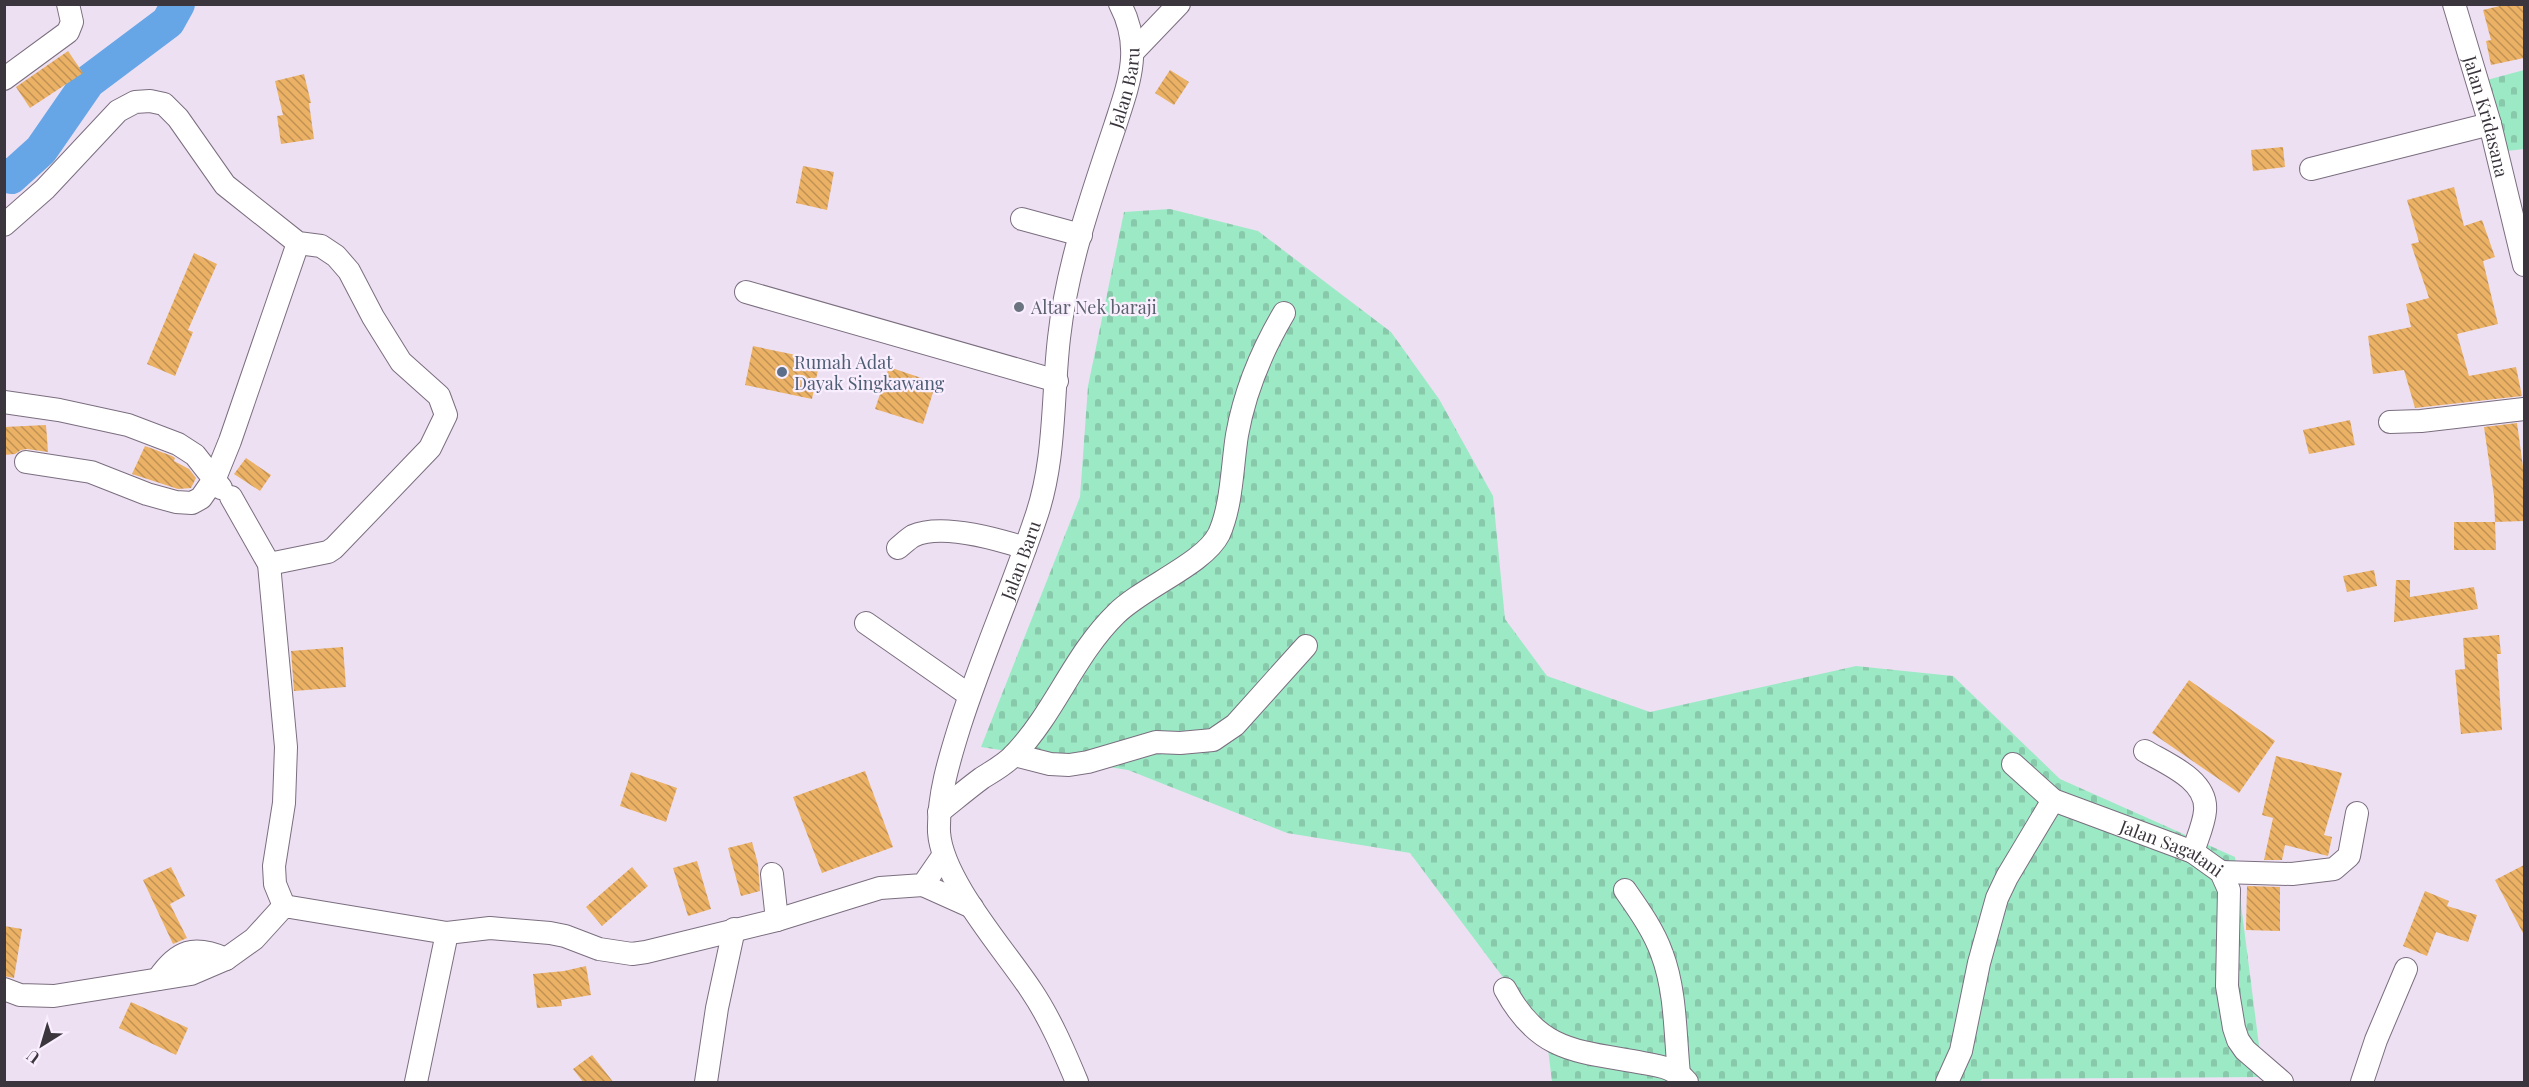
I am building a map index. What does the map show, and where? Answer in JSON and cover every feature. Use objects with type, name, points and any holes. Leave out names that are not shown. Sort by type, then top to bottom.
[{"type":"street","points":[[4,80],[68,32],[72,22],[68,4]]},
{"type":"street","name":"Jalan Baru","points":[[1077,1083],[1033,992],[972,907],[943,856],[939,812],[946,776],[969,695],[1036,518],[1048,470],[1059,339],[1066,292],[1081,235],[1126,92],[1134,51],[1120,4]]},
{"type":"street","points":[[1134,51],[1179,4]]},
{"type":"street","name":"Jalan Kridasana","points":[[2454,4],[2490,124],[2524,265]]},
{"type":"street","points":[[4,225],[68,166],[118,111],[135,102],[150,101],[164,104],[178,118],[225,185],[298,243],[314,243],[336,256],[349,272],[401,362],[439,396],[446,415],[429,448],[334,548],[328,552],[269,564]]},
{"type":"street","points":[[2312,169],[2490,124]]},
{"type":"street","points":[[1022,219],[1081,235]]},
{"type":"street","points":[[26,462],[91,472],[147,495],[176,502],[192,503],[222,488],[256,366],[298,243]]},
{"type":"street","points":[[746,292],[1057,381]]},
{"type":"street","points":[[939,812],[1014,755],[1038,724],[1088,646],[1116,613],[1135,597],[1204,554],[1214,542],[1220,531],[1226,508],[1246,393],[1260,356],[1284,313]]},
{"type":"street","points":[[4,402],[59,410],[128,425],[178,444],[195,455],[222,488],[269,564],[286,747],[284,803],[274,866],[275,884],[284,906]]},
{"type":"street","points":[[2390,422],[2421,421],[2524,409]]},
{"type":"street","points":[[898,548],[914,536],[950,532],[987,535],[1025,548]]},
{"type":"street","points":[[866,623],[969,695]]},
{"type":"street","points":[[1014,755],[1050,764],[1069,765],[1088,762],[1156,742],[1180,743],[1213,740],[1235,725],[1306,646]]},
{"type":"street","points":[[2145,751],[2191,779],[2204,796],[2205,811],[2193,852]]},
{"type":"street","name":"Jalan Sagatani","points":[[2013,764],[2053,800],[2193,852],[2221,872],[2229,890],[2227,986],[2234,1028],[2238,1041],[2245,1050],[2282,1083]]},
{"type":"street","points":[[1947,1083],[1961,1051],[1978,963],[1997,898],[2053,800]]},
{"type":"street","points":[[2221,872],[2292,874],[2334,869],[2343,864],[2349,856],[2357,813]]},
{"type":"street","points":[[923,885],[943,856]]},
{"type":"street","points":[[772,874],[777,920]]},
{"type":"street","points":[[284,906],[447,933],[490,928],[550,933],[599,949],[632,954],[777,920],[880,888],[923,885],[972,907]]},
{"type":"street","points":[[1625,890],[1653,933],[1663,955],[1683,1078]]},
{"type":"street","points":[[4,989],[20,995],[54,996],[191,974],[226,959],[254,939],[284,906]]},
{"type":"street","points":[[706,1083],[717,1008],[734,929]]},
{"type":"street","points":[[416,1083],[447,933]]},
{"type":"street","points":[[2362,1083],[2376,1040],[2406,969]]},
{"type":"street","points":[[1505,989],[1529,1025],[1553,1043],[1579,1051],[1670,1068],[1683,1078]]},
{"type":"green space","points":[[2524,70],[2524,149],[2507,151],[2483,81]]},
{"type":"green space","points":[[1170,209],[1258,231],[1391,332],[1439,399],[1493,496],[1505,619],[1547,676],[1650,712],[1856,666],[1953,676],[2060,779],[2235,857],[2263,1077],[1982,1079],[1979,1082],[1552,1082],[1545,1024],[1502,976],[1410,853],[1287,833],[1128,770],[981,747],[1080,497],[1088,386],[1124,212]]},
{"type":"building","points":[[2508,4],[2524,4],[2524,58],[2491,65],[2486,41],[2491,40],[2483,10]]},
{"type":"building","points":[[68,51],[83,73],[30,108],[16,87]]},
{"type":"building","points":[[1170,70],[1189,82],[1174,105],[1155,93]]},
{"type":"building","points":[[304,74],[311,103],[309,103],[314,139],[281,144],[277,116],[283,115],[275,81]]},
{"type":"building","points":[[2283,147],[2285,167],[2253,171],[2251,150]]},
{"type":"building","points":[[803,166],[834,172],[827,210],[796,203]]},
{"type":"building","points":[[2454,187],[2464,226],[2482,220],[2495,257],[2483,261],[2498,324],[2457,334],[2469,376],[2516,367],[2522,396],[2415,408],[2404,370],[2373,374],[2368,336],[2411,327],[2406,304],[2429,298],[2411,244],[2419,242],[2407,200]]},
{"type":"building","points":[[194,253],[217,264],[188,330],[193,332],[175,376],[147,364]]},
{"type":"building","name":"Rumah Adat Dayak Singkawang","points":[[753,346],[820,360],[812,399],[745,385]]},
{"type":"building","points":[[889,367],[936,383],[923,424],[875,409]]},
{"type":"building","points":[[2350,420],[2355,445],[2309,454],[2303,430]]},
{"type":"building","points":[[2517,423],[2524,474],[2524,521],[2495,522],[2494,496],[2484,427]]},
{"type":"building","points":[[46,425],[48,452],[27,449],[15,454],[4,455],[4,427]]},
{"type":"building","points":[[145,446],[172,456],[175,458],[174,461],[189,469],[196,478],[191,488],[178,489],[132,474]]},
{"type":"building","points":[[246,458],[271,475],[260,491],[234,474]]},
{"type":"building","points":[[2454,522],[2495,522],[2496,550],[2454,550]]},
{"type":"building","points":[[2374,570],[2377,586],[2347,592],[2343,576]]},
{"type":"building","points":[[2396,580],[2410,580],[2410,597],[2474,587],[2478,609],[2394,622]]},
{"type":"building","points":[[2499,635],[2501,654],[2497,654],[2502,730],[2461,734],[2455,670],[2465,669],[2463,638]]},
{"type":"building","points":[[343,647],[346,687],[294,691],[291,651]]},
{"type":"building","points":[[2189,680],[2275,741],[2239,793],[2152,733]]},
{"type":"building","points":[[2276,756],[2342,773],[2324,835],[2332,837],[2328,856],[2285,845],[2282,860],[2264,860],[2273,818],[2262,815]]},
{"type":"building","points":[[865,771],[893,847],[822,873],[793,797]]},
{"type":"building","points":[[631,772],[677,788],[666,822],[620,806]]},
{"type":"building","points":[[752,842],[758,864],[760,891],[741,896],[728,848]]},
{"type":"building","points":[[697,861],[711,909],[688,916],[673,868]]},
{"type":"building","points":[[2524,865],[2524,935],[2495,880]]},
{"type":"building","points":[[171,867],[185,896],[170,904],[187,938],[173,944],[143,880]]},
{"type":"building","points":[[632,867],[648,886],[602,926],[586,907]]},
{"type":"building","points":[[2247,886],[2280,887],[2280,931],[2246,930]]},
{"type":"building","points":[[2425,891],[2449,901],[2447,906],[2477,915],[2468,942],[2436,932],[2427,956],[2403,946]]},
{"type":"building","points":[[4,926],[22,929],[14,978],[4,976]]},
{"type":"building","points":[[586,966],[591,995],[561,1000],[562,1006],[537,1008],[533,974]]},
{"type":"building","points":[[131,1002],[188,1028],[176,1055],[119,1028]]},
{"type":"building","points":[[592,1055],[614,1083],[584,1083],[573,1069]]},
{"type":"waterway","points":[[4,175],[11,177],[41,150],[88,82],[168,22],[178,4]]},
{"type":"place","name":"Altar Nek baraji","points":[[1019,307]]},
{"type":"place","name":"Rumah Adat Dayak Singkawang","points":[[782,372]]}]
